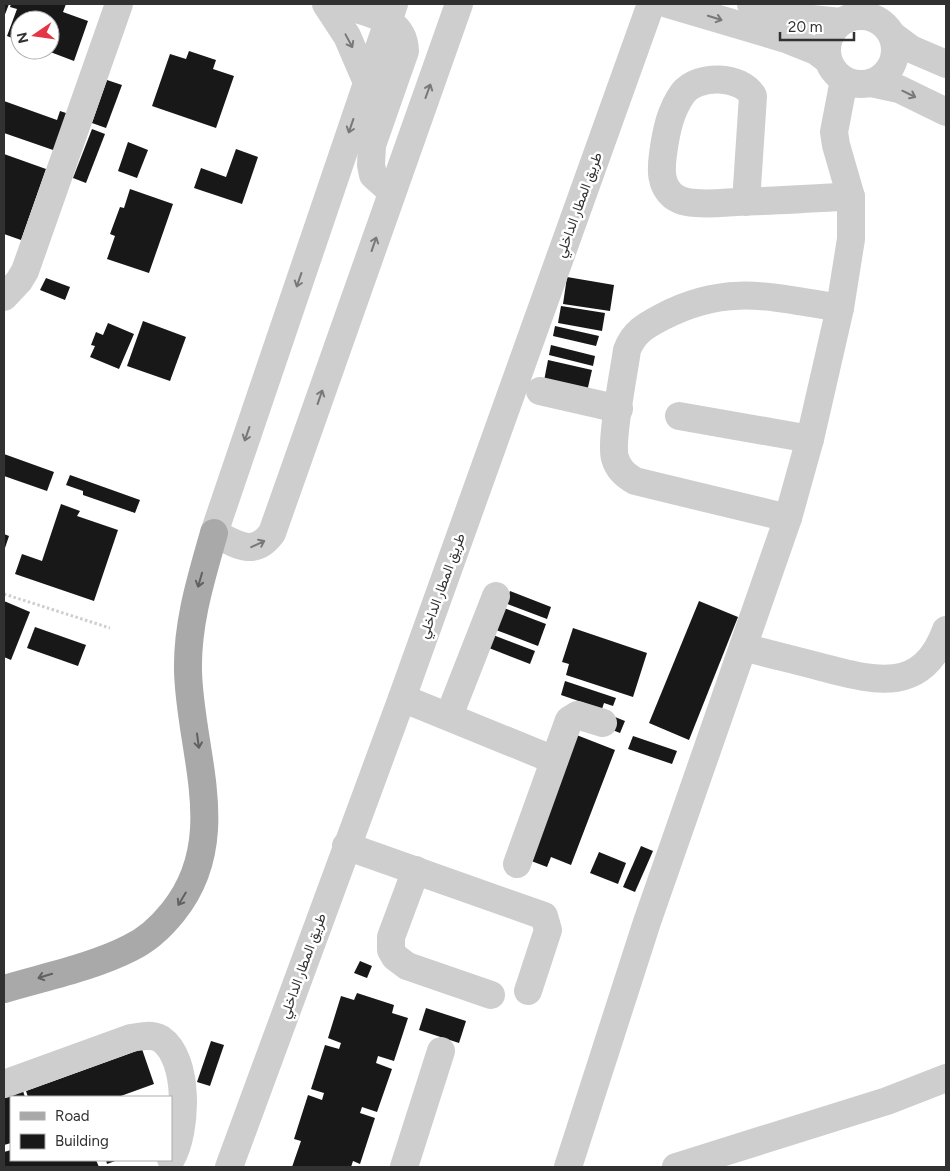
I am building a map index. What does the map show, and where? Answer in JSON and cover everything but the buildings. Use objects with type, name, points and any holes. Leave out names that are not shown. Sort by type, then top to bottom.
[{"type":"main road","points":[[4,989],[100,960],[130,948],[158,930],[182,901],[198,867],[204,831],[205,797],[188,671],[195,599],[214,534]]},
{"type":"street","points":[[4,297],[19,281],[25,271],[119,4]]},
{"type":"street","points":[[326,4],[347,36],[366,80]]},
{"type":"street","points":[[341,4],[391,12]]},
{"type":"street","points":[[391,12],[366,80],[214,534],[251,548],[260,546],[272,533],[459,4]]},
{"type":"street","name":"طريق المطار الداخلي","points":[[230,1167],[346,846],[402,698],[651,4]]},
{"type":"street","points":[[668,4],[786,39],[816,51],[848,74],[894,88],[946,112]]},
{"type":"street","points":[[751,4],[802,18],[841,22]]},
{"type":"street","points":[[391,12],[402,33],[406,51],[370,154],[373,175],[392,192]]},
{"type":"street","points":[[568,1167],[647,922],[788,518],[810,439],[840,308],[850,239],[851,197],[834,132],[848,74],[828,39],[833,29],[841,22],[859,15],[885,20],[911,50],[946,64]]},
{"type":"street","points":[[848,74],[887,72],[892,64],[895,45],[885,20]]},
{"type":"street","points":[[746,202],[753,96],[750,91],[740,84],[711,80],[694,84],[681,96],[668,122],[661,164],[666,188],[674,196],[684,202],[746,202],[851,197]]},
{"type":"street","points":[[788,518],[630,478],[618,466],[614,456],[613,445],[631,340],[644,327],[685,305],[726,296],[747,295],[840,308]]},
{"type":"street","points":[[540,391],[619,409]]},
{"type":"street","points":[[679,416],[810,439]]},
{"type":"street","points":[[449,716],[496,596]]},
{"type":"street","points":[[743,647],[860,677],[884,680],[908,675],[930,662],[946,630]]},
{"type":"street","points":[[402,698],[554,760]]},
{"type":"street","points":[[517,864],[569,720],[572,716],[577,715],[603,723]]},
{"type":"street","points":[[346,846],[544,916],[548,930],[528,991]]},
{"type":"street","points":[[416,870],[391,937],[391,950],[394,957],[407,966],[491,995]]},
{"type":"street","points":[[4,1084],[131,1038],[146,1035],[160,1039],[171,1050],[180,1083],[183,1110],[181,1131],[172,1156]]},
{"type":"street","points":[[404,1167],[441,1051]]},
{"type":"street","points":[[676,1167],[887,1101],[946,1078]]},
{"type":"path","points":[[4,594],[110,628]]}]
